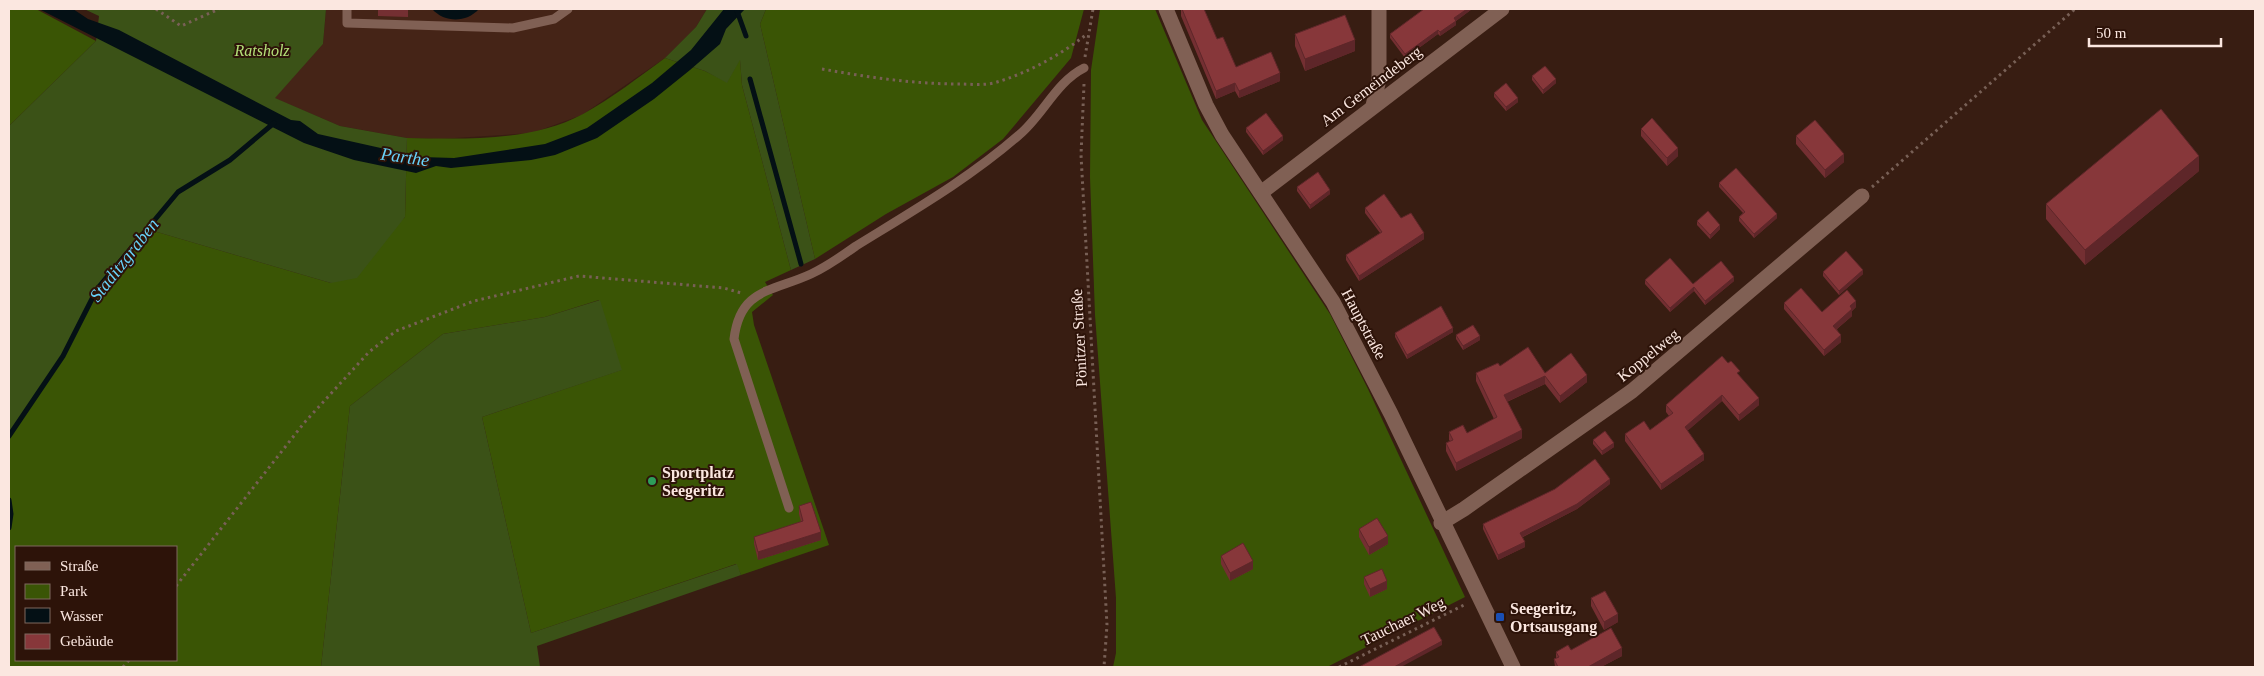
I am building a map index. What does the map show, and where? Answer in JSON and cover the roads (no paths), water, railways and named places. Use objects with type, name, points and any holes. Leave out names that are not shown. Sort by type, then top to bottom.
[{"type":"street","name":"Hauptstraße","points":[[1166,9],[1206,105],[1222,135],[1262,192],[1333,302],[1390,414],[1441,523],[1513,667]]},
{"type":"street","points":[[1373,106],[1379,79],[1379,9]]},
{"type":"street","name":"Am Gemeindeberg","points":[[1262,192],[1502,9]]},
{"type":"street","name":"Koppelweg","points":[[1441,523],[1464,509],[1632,391],[1862,196]]},
{"type":"lane","points":[[347,9],[347,23],[513,28],[554,19],[568,9]]},
{"type":"lane","points":[[790,508],[734,339],[736,322],[742,308],[753,297],[811,274],[958,182],[1020,135],[1071,74],[1084,68]]},
{"type":"water","name":"Parthe","points":[[39,9],[73,9],[88,19],[119,30],[291,120],[300,121],[318,134],[421,157],[454,158],[545,144],[587,128],[652,83],[691,50],[724,9],[745,9],[726,29],[720,44],[654,99],[597,138],[555,155],[531,160],[451,168],[436,166],[416,173],[354,160],[304,143]]},
{"type":"water","points":[[432,9],[479,9],[468,17],[456,20],[443,17]]},
{"type":"waterway","points":[[737,11],[746,36]]},
{"type":"waterway","points":[[750,79],[801,264]]},
{"type":"waterway","name":"Staditzgraben","points":[[9,436],[63,356],[97,289],[178,192],[230,160],[274,123]]},
{"type":"waterway","name":"Staditzgraben","points":[[9,500],[11,514],[9,528]]},
{"type":"place","name":"Sportplatz Seegeritz","points":[[652,481]]},
{"type":"place","name":"Seegeritz, Ortsausgang","points":[[1500,617]]},
{"type":"park label","name":"Ratsholz","points":[[262,50]]}]
